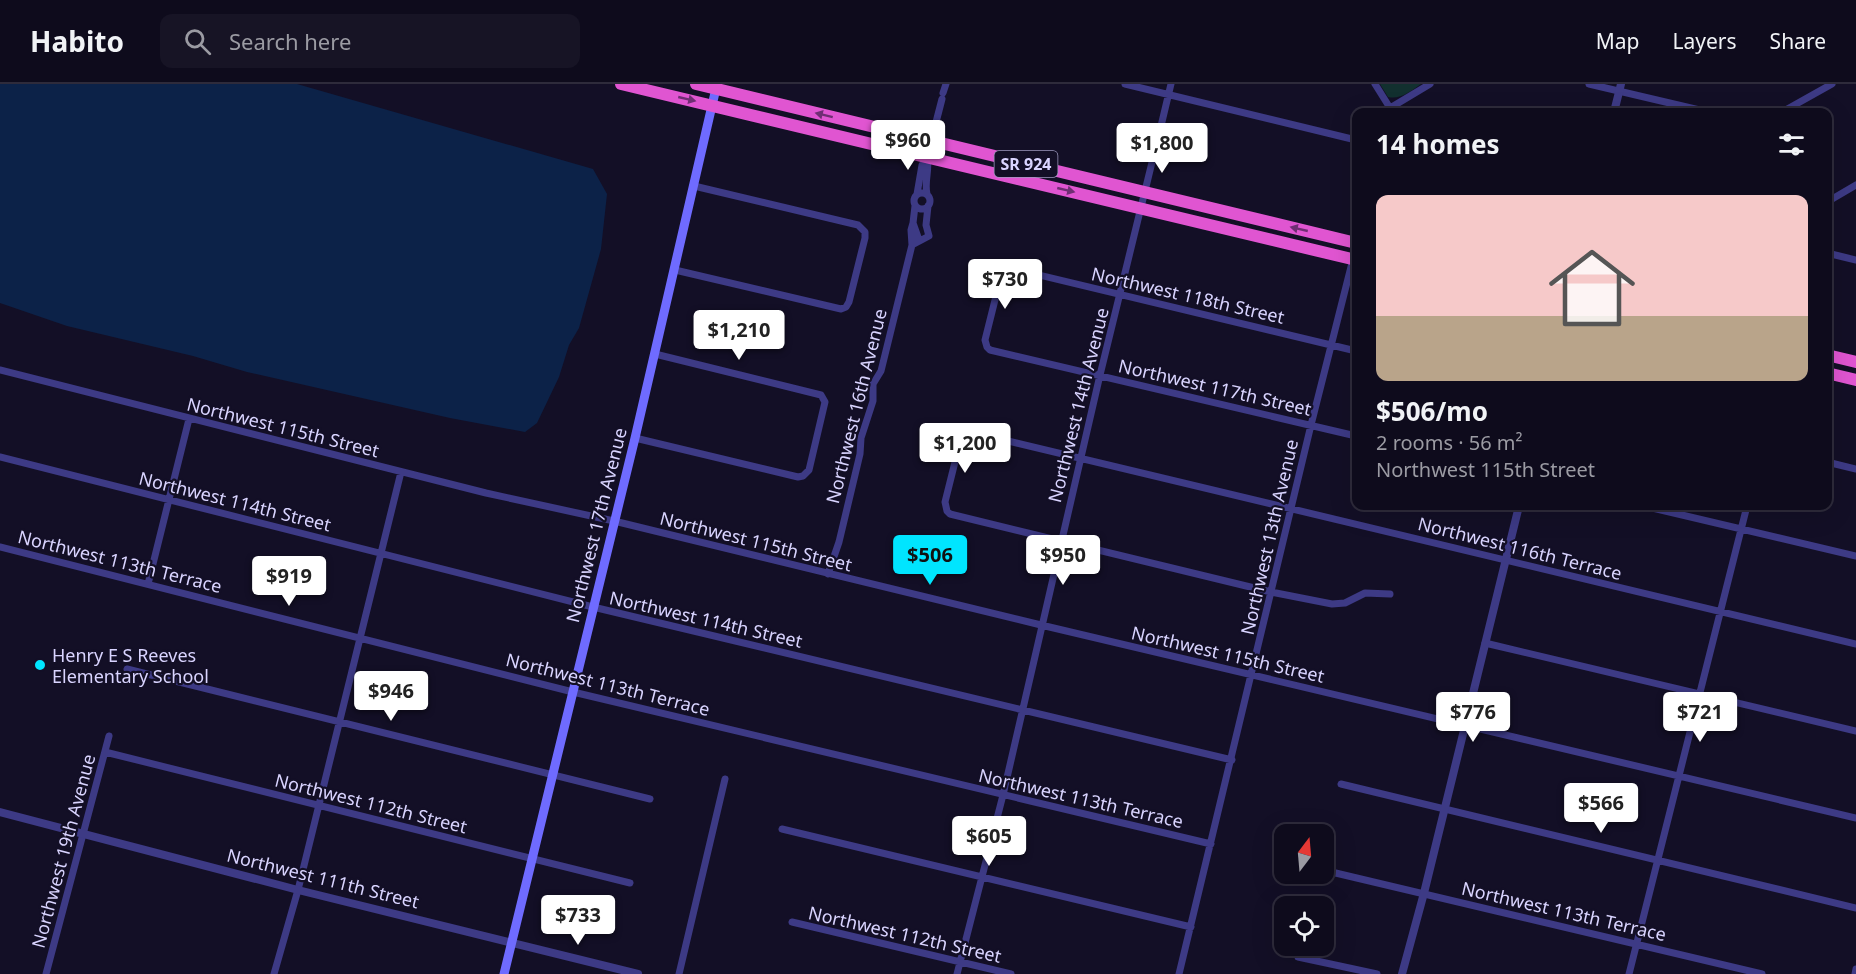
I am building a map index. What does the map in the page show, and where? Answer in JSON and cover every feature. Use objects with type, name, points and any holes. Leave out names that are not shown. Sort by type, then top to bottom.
[{"type":"highway","name":"SR 924","points":[[621,84],[1140,208],[1352,251]]},
{"type":"highway","name":"SR 924","points":[[696,84],[717,86],[931,141],[1144,192],[1352,251]]},
{"type":"highway","points":[[1832,356],[1856,362]]},
{"type":"highway","points":[[1832,374],[1856,380]]},
{"type":"main road","name":"Northwest 17th Avenue","points":[[504,974],[635,438],[717,86]]},
{"type":"street","name":"Northwest 16th Avenue","points":[[919,240],[914,225],[914,198],[917,194],[922,165],[927,157],[946,84]]},
{"type":"street","points":[[1125,84],[1352,139]]},
{"type":"street","name":"Northwest 14th Avenue","points":[[957,974],[1003,795],[1061,540],[1171,84]]},
{"type":"street","points":[[1375,84],[1388,108]]},
{"type":"street","points":[[1392,108],[1430,84]]},
{"type":"street","points":[[1589,84],[1621,88],[1694,108]]},
{"type":"street","points":[[1789,108],[1832,84]]},
{"type":"street","points":[[1615,108],[1621,88]]},
{"type":"street","name":"Northwest 16th Avenue","points":[[912,245],[929,236],[926,225],[930,198],[925,186],[929,166],[927,157]]},
{"type":"street","points":[[1832,199],[1856,185]]},
{"type":"street","points":[[675,270],[836,308],[846,307],[865,238],[865,232],[858,225],[694,186]]},
{"type":"street","points":[[917,194],[922,192],[927,194]]},
{"type":"street","points":[[915,206],[923,209],[928,206]]},
{"type":"street","name":"Northwest 16th Avenue","points":[[828,574],[839,542],[860,454],[861,438],[873,402],[873,384],[881,371],[912,245],[911,230],[914,225]]},
{"type":"street","points":[[914,225],[926,225]]},
{"type":"street","points":[[1832,254],[1856,260]]},
{"type":"street","name":"Northwest 13th Avenue","points":[[1179,974],[1352,264]]},
{"type":"street","name":"Northwest 118th Street","points":[[997,351],[987,347],[985,340],[1001,276],[1007,269],[1352,350]]},
{"type":"street","name":"Northwest 117th Street","points":[[997,351],[1352,435]]},
{"type":"street","points":[[635,438],[798,477],[803,476],[809,470],[825,402],[817,393],[655,354]]},
{"type":"street","name":"Northwest 115th Street","points":[[0,370],[401,472],[1856,818]]},
{"type":"street","points":[[148,584],[189,419]]},
{"type":"street","name":"Northwest 116th Terrace","points":[[1061,540],[950,514],[946,511],[945,502],[960,442],[967,433],[1081,458],[1856,644]]},
{"type":"street","name":"Northwest 114th Street","points":[[0,457],[593,607],[1232,760]]},
{"type":"street","points":[[1832,463],[1856,469]]},
{"type":"street","points":[[274,974],[298,890],[401,472]]},
{"type":"street","points":[[1402,974],[1518,510]]},
{"type":"street","points":[[1662,510],[1856,556]]},
{"type":"street","points":[[1629,974],[1746,510]]},
{"type":"street","points":[[1061,540],[1271,592],[1332,604],[1345,603],[1365,593],[1390,594]]},
{"type":"street","name":"Northwest 113th Terrace","points":[[0,547],[573,692],[1211,844]]},
{"type":"street","points":[[1485,643],[1856,731]]},
{"type":"street","points":[[127,669],[650,799]]},
{"type":"street","name":"Northwest 19th Avenue","points":[[46,974],[108,736]]},
{"type":"street","name":"Northwest 112th Street","points":[[105,752],[630,883]]},
{"type":"street","points":[[679,974],[725,779]]},
{"type":"street","points":[[1341,784],[1856,908]]},
{"type":"street","name":"Northwest 111th Street","points":[[0,812],[298,890],[638,974]]},
{"type":"street","points":[[782,829],[1191,927]]},
{"type":"street","name":"Northwest 113th Terrace","points":[[1334,873],[1762,974]]},
{"type":"street","name":"Northwest 112th Street","points":[[792,922],[1011,974]]},
{"type":"street","points":[[1298,957],[1377,974]]},
{"type":"street","points":[[1855,974],[1856,969]]},
{"type":"green space","points":[[1380,84],[1421,84],[1405,94],[1392,98],[1388,97]]},
{"type":"water","points":[[0,84],[297,84],[593,169],[607,194],[601,249],[579,328],[569,345],[559,377],[537,423],[525,432],[450,418],[247,372],[193,356],[67,326],[0,303]]},
{"type":"place","name":"Henry E S Reeves Elementary School","points":[[40,665]]}]
